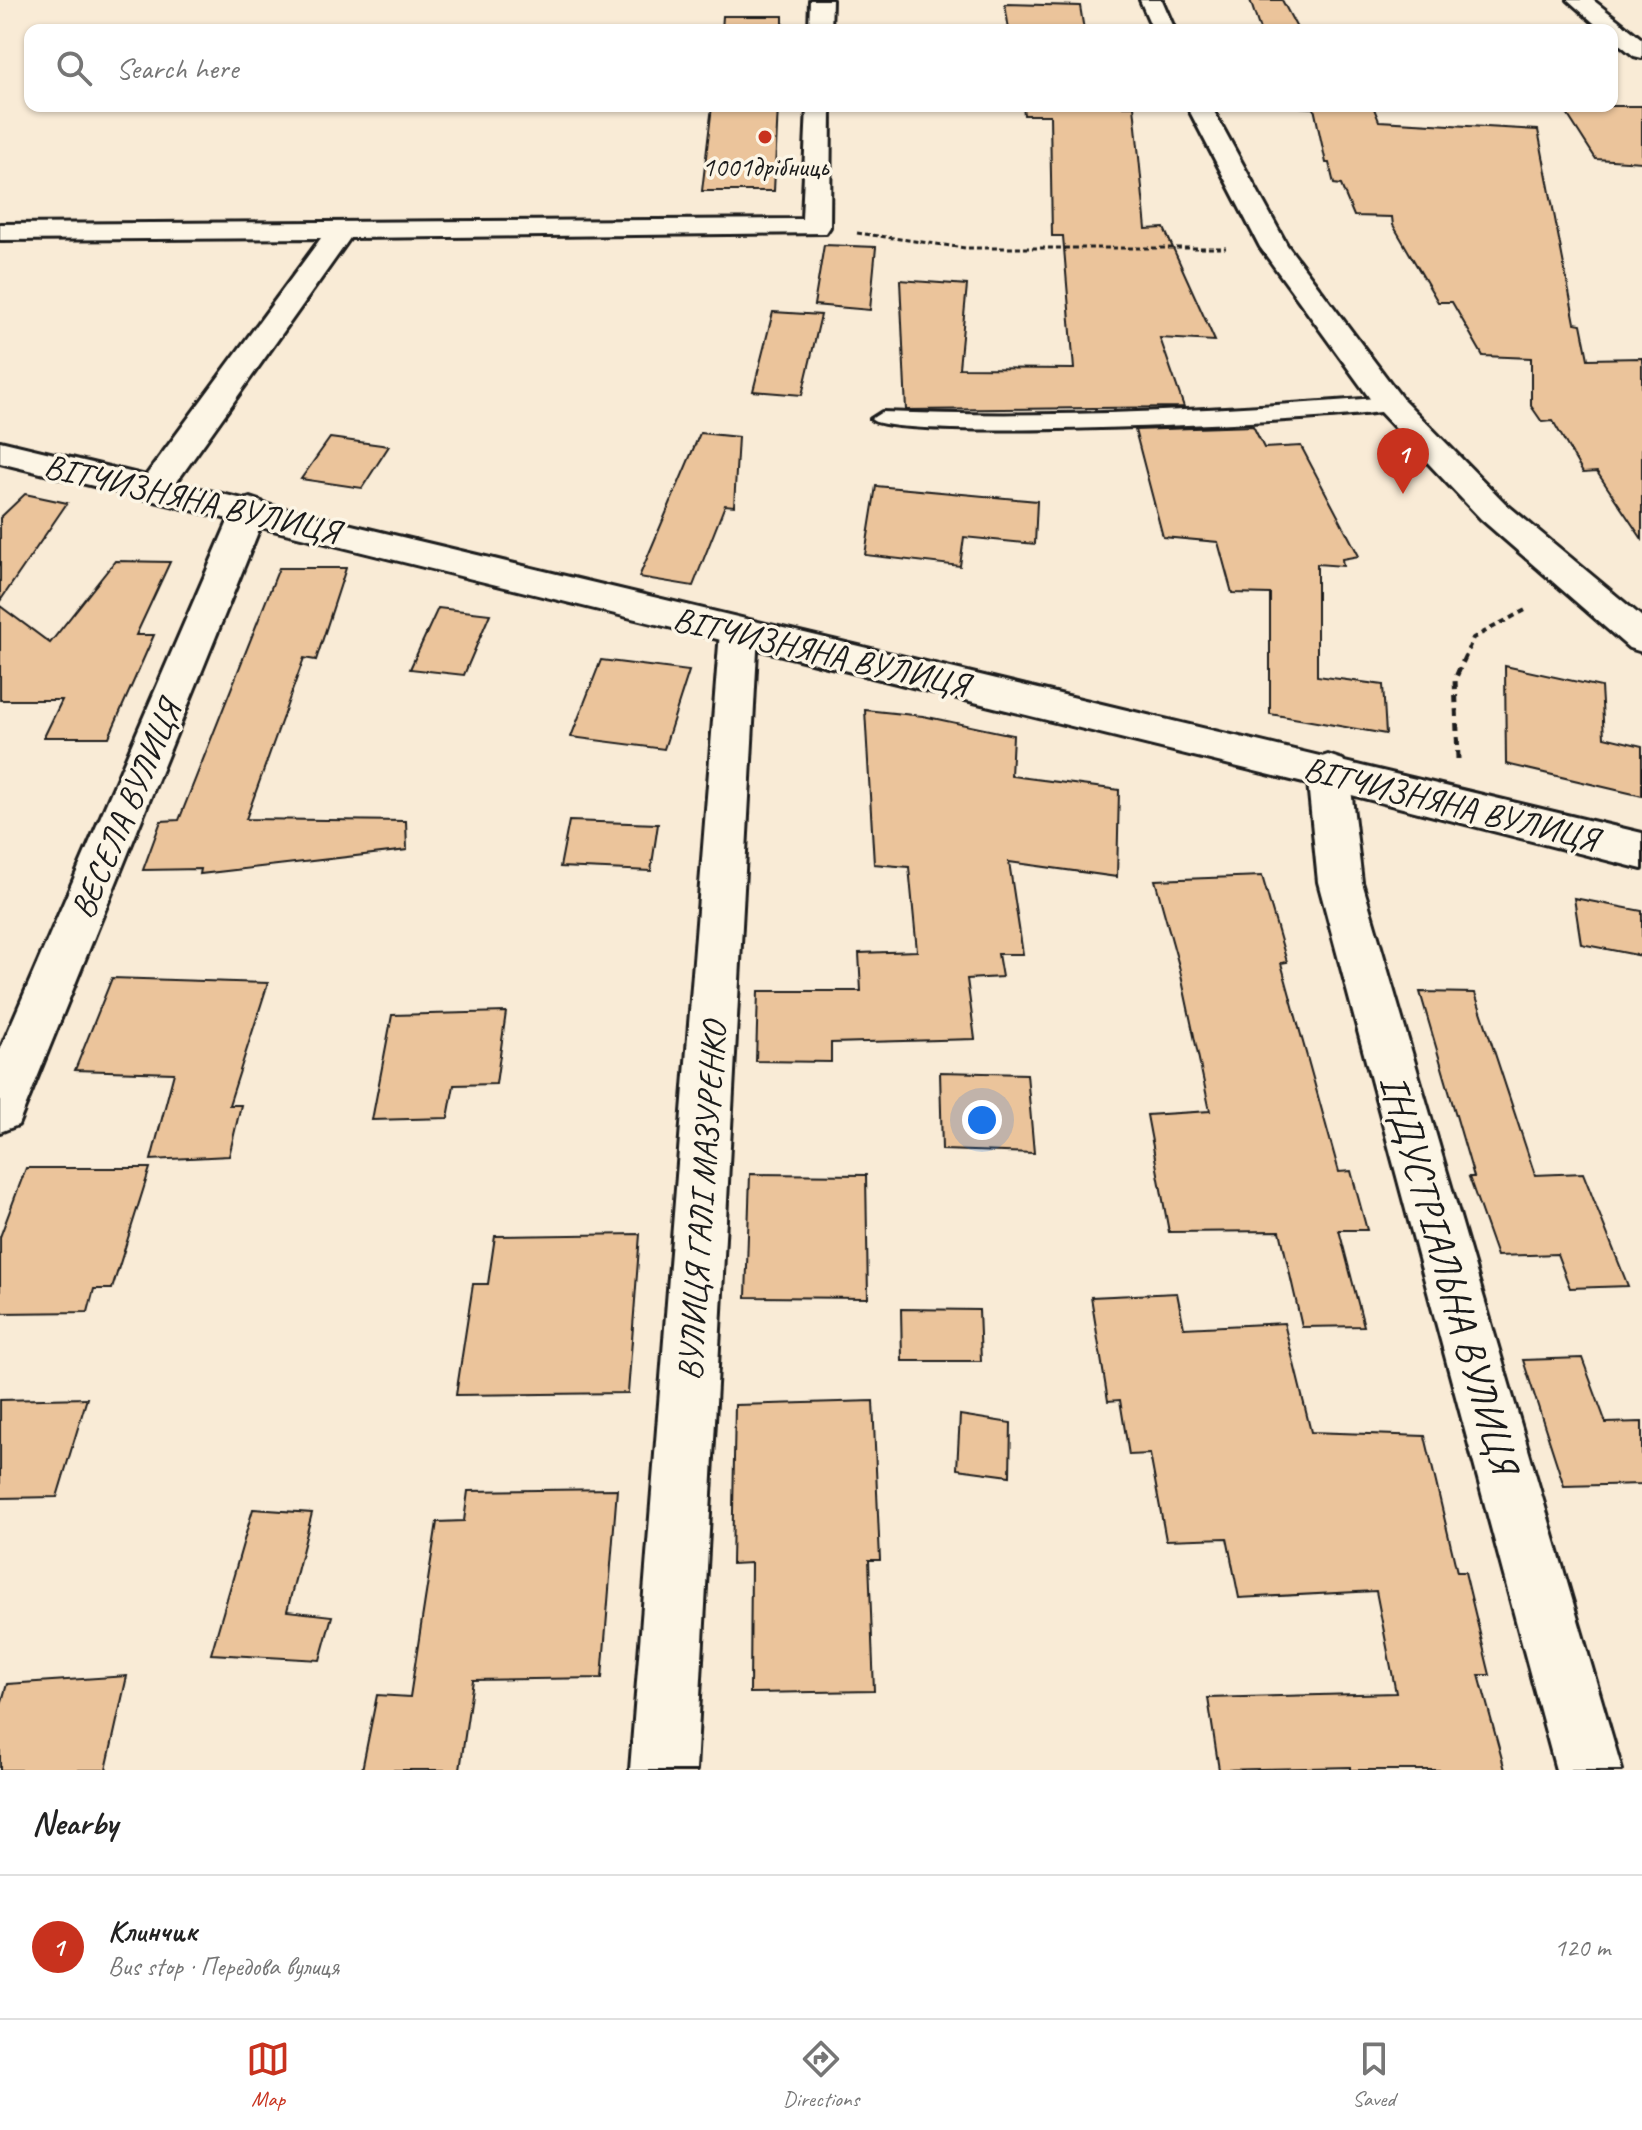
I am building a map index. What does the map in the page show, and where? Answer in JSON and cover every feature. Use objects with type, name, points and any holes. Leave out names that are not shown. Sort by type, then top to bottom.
[{"type":"street","points":[[820,24],[821,0]]},
{"type":"street","points":[[1151,0],[1161,24]]},
{"type":"street","points":[[1579,0],[1609,24]]},
{"type":"street","points":[[1618,32],[1642,51]]},
{"type":"street","points":[[0,232],[816,227],[819,112]]},
{"type":"street","points":[[1202,112],[1274,247],[1390,404],[1493,511],[1642,638]]},
{"type":"street","points":[[154,489],[341,231]]},
{"type":"street","name":"ВІТЧИЗНЯНА ВУЛИЦЯ","points":[[0,452],[250,510],[1642,851]]},
{"type":"street","name":"ВЕСЕЛА ВУЛИЦЯ","points":[[0,1108],[250,510]]},
{"type":"street","name":"ВУЛИЦЯ ГАЛІ МАЗУРЕНКО","points":[[663,1770],[739,632]]},
{"type":"street","name":"ІНДУСТРІАЛЬНА ВУЛИЦЯ","points":[[1328,772],[1340,882],[1589,1770]]},
{"type":"lane","points":[[882,419],[980,424],[1153,421],[1390,404]]},
{"type":"path","points":[[816,227],[965,248],[1274,247]]},
{"type":"path","points":[[1458,764],[1455,679],[1473,638],[1529,608]]},
{"type":"building","points":[[1250,0],[1282,0],[1295,24],[1258,24]]},
{"type":"building","points":[[1005,4],[1080,6],[1083,24],[1008,24]]},
{"type":"building","points":[[723,16],[783,16],[783,24],[722,24]]},
{"type":"building","points":[[1618,106],[1642,106],[1642,162],[1596,159],[1566,112],[1618,112]]},
{"type":"building","points":[[711,112],[778,112],[774,191],[702,191]]},
{"type":"building","points":[[1024,112],[1135,112],[1146,229],[1164,228],[1215,341],[1160,338],[1184,407],[906,410],[900,280],[967,285],[959,368],[1074,369],[1063,236],[1052,236],[1050,115],[1024,115]]},
{"type":"building","points":[[1315,112],[1375,112],[1379,121],[1538,130],[1575,323],[1581,324],[1588,359],[1642,358],[1642,539],[1597,472],[1583,473],[1553,421],[1542,422],[1531,406],[1531,358],[1483,356],[1452,302],[1438,302],[1393,225],[1392,217],[1354,216],[1341,185],[1334,184],[1329,163],[1326,163]]},
{"type":"building","points":[[824,245],[876,247],[870,310],[814,305]]},
{"type":"building","points":[[773,312],[821,315],[802,395],[753,391]]},
{"type":"building","points":[[1253,426],[1264,448],[1301,446],[1359,556],[1342,559],[1343,566],[1317,564],[1317,676],[1383,685],[1386,734],[1270,714],[1270,594],[1232,593],[1218,542],[1163,537],[1135,430]]},
{"type":"building","points":[[700,433],[738,437],[734,506],[725,505],[693,586],[639,577]]},
{"type":"building","points":[[330,438],[389,446],[362,488],[301,479]]},
{"type":"building","points":[[876,486],[1037,501],[1035,544],[964,537],[960,566],[865,555]]},
{"type":"building","points":[[25,494],[67,503],[0,601],[0,518]]},
{"type":"building","points":[[115,561],[170,562],[136,635],[154,635],[109,737],[44,737],[62,700],[0,700],[0,606],[50,643]]},
{"type":"building","points":[[279,568],[346,568],[316,660],[304,658],[246,819],[406,821],[407,850],[200,874],[201,869],[143,870],[161,821],[179,820]]},
{"type":"building","points":[[438,608],[490,614],[464,675],[410,669]]},
{"type":"building","points":[[601,660],[689,671],[664,749],[571,737]]},
{"type":"building","points":[[1505,666],[1601,687],[1604,737],[1642,746],[1642,796],[1506,764]]},
{"type":"building","points":[[865,710],[923,716],[1013,735],[1011,776],[1119,790],[1117,877],[1009,862],[1023,954],[998,954],[1002,977],[967,979],[975,1039],[831,1043],[831,1062],[756,1061],[758,991],[861,991],[859,953],[917,951],[909,867],[874,864]]},
{"type":"building","points":[[569,821],[658,824],[651,871],[560,867]]},
{"type":"building","points":[[1262,876],[1287,962],[1281,963],[1339,1172],[1351,1171],[1367,1230],[1339,1230],[1364,1326],[1302,1327],[1280,1231],[1169,1232],[1147,1115],[1210,1111],[1179,966],[1155,880]]},
{"type":"building","points":[[1574,898],[1642,911],[1642,956],[1581,944]]},
{"type":"building","points":[[112,978],[268,983],[229,1105],[241,1105],[229,1156],[151,1160],[174,1073],[75,1070]]},
{"type":"building","points":[[1420,992],[1475,993],[1535,1175],[1583,1173],[1628,1286],[1570,1288],[1557,1254],[1497,1256],[1469,1177],[1474,1177]]},
{"type":"building","points":[[506,1012],[496,1084],[454,1085],[448,1118],[372,1120],[392,1015]]},
{"type":"building","points":[[940,1072],[1027,1074],[1034,1153],[942,1150]]},
{"type":"building","points":[[26,1168],[150,1168],[112,1289],[94,1289],[88,1312],[0,1313],[0,1237]]},
{"type":"building","points":[[750,1174],[866,1175],[868,1298],[746,1297]]},
{"type":"building","points":[[640,1234],[628,1393],[456,1395],[473,1284],[488,1284],[495,1236]]},
{"type":"building","points":[[1177,1293],[1184,1328],[1284,1323],[1311,1432],[1425,1436],[1457,1572],[1465,1572],[1490,1675],[1479,1675],[1505,1770],[1351,1770],[1351,1767],[1219,1770],[1208,1698],[1396,1693],[1376,1591],[1239,1598],[1227,1538],[1166,1540],[1150,1454],[1129,1455],[1120,1400],[1108,1401],[1091,1297]]},
{"type":"building","points":[[901,1309],[979,1310],[981,1361],[902,1361]]},
{"type":"building","points":[[1582,1358],[1606,1423],[1642,1422],[1642,1484],[1564,1486],[1523,1360]]},
{"type":"building","points":[[87,1398],[57,1497],[0,1498],[0,1400]]},
{"type":"building","points":[[873,1401],[880,1560],[869,1560],[874,1691],[750,1693],[751,1563],[732,1564],[735,1405]]},
{"type":"building","points":[[960,1415],[1011,1423],[1010,1476],[957,1469]]},
{"type":"building","points":[[617,1489],[602,1678],[473,1680],[460,1770],[362,1770],[377,1695],[410,1697],[437,1522],[464,1521],[468,1491]]},
{"type":"building","points":[[253,1509],[312,1513],[287,1611],[332,1616],[320,1660],[211,1654]]},
{"type":"building","points":[[127,1676],[106,1770],[0,1770],[0,1708],[7,1684]]},
{"type":"place","name":"1001дрібниць","points":[[765,137]]},
{"type":"place","name":"Клинчик","points":[[1403,494]]}]
